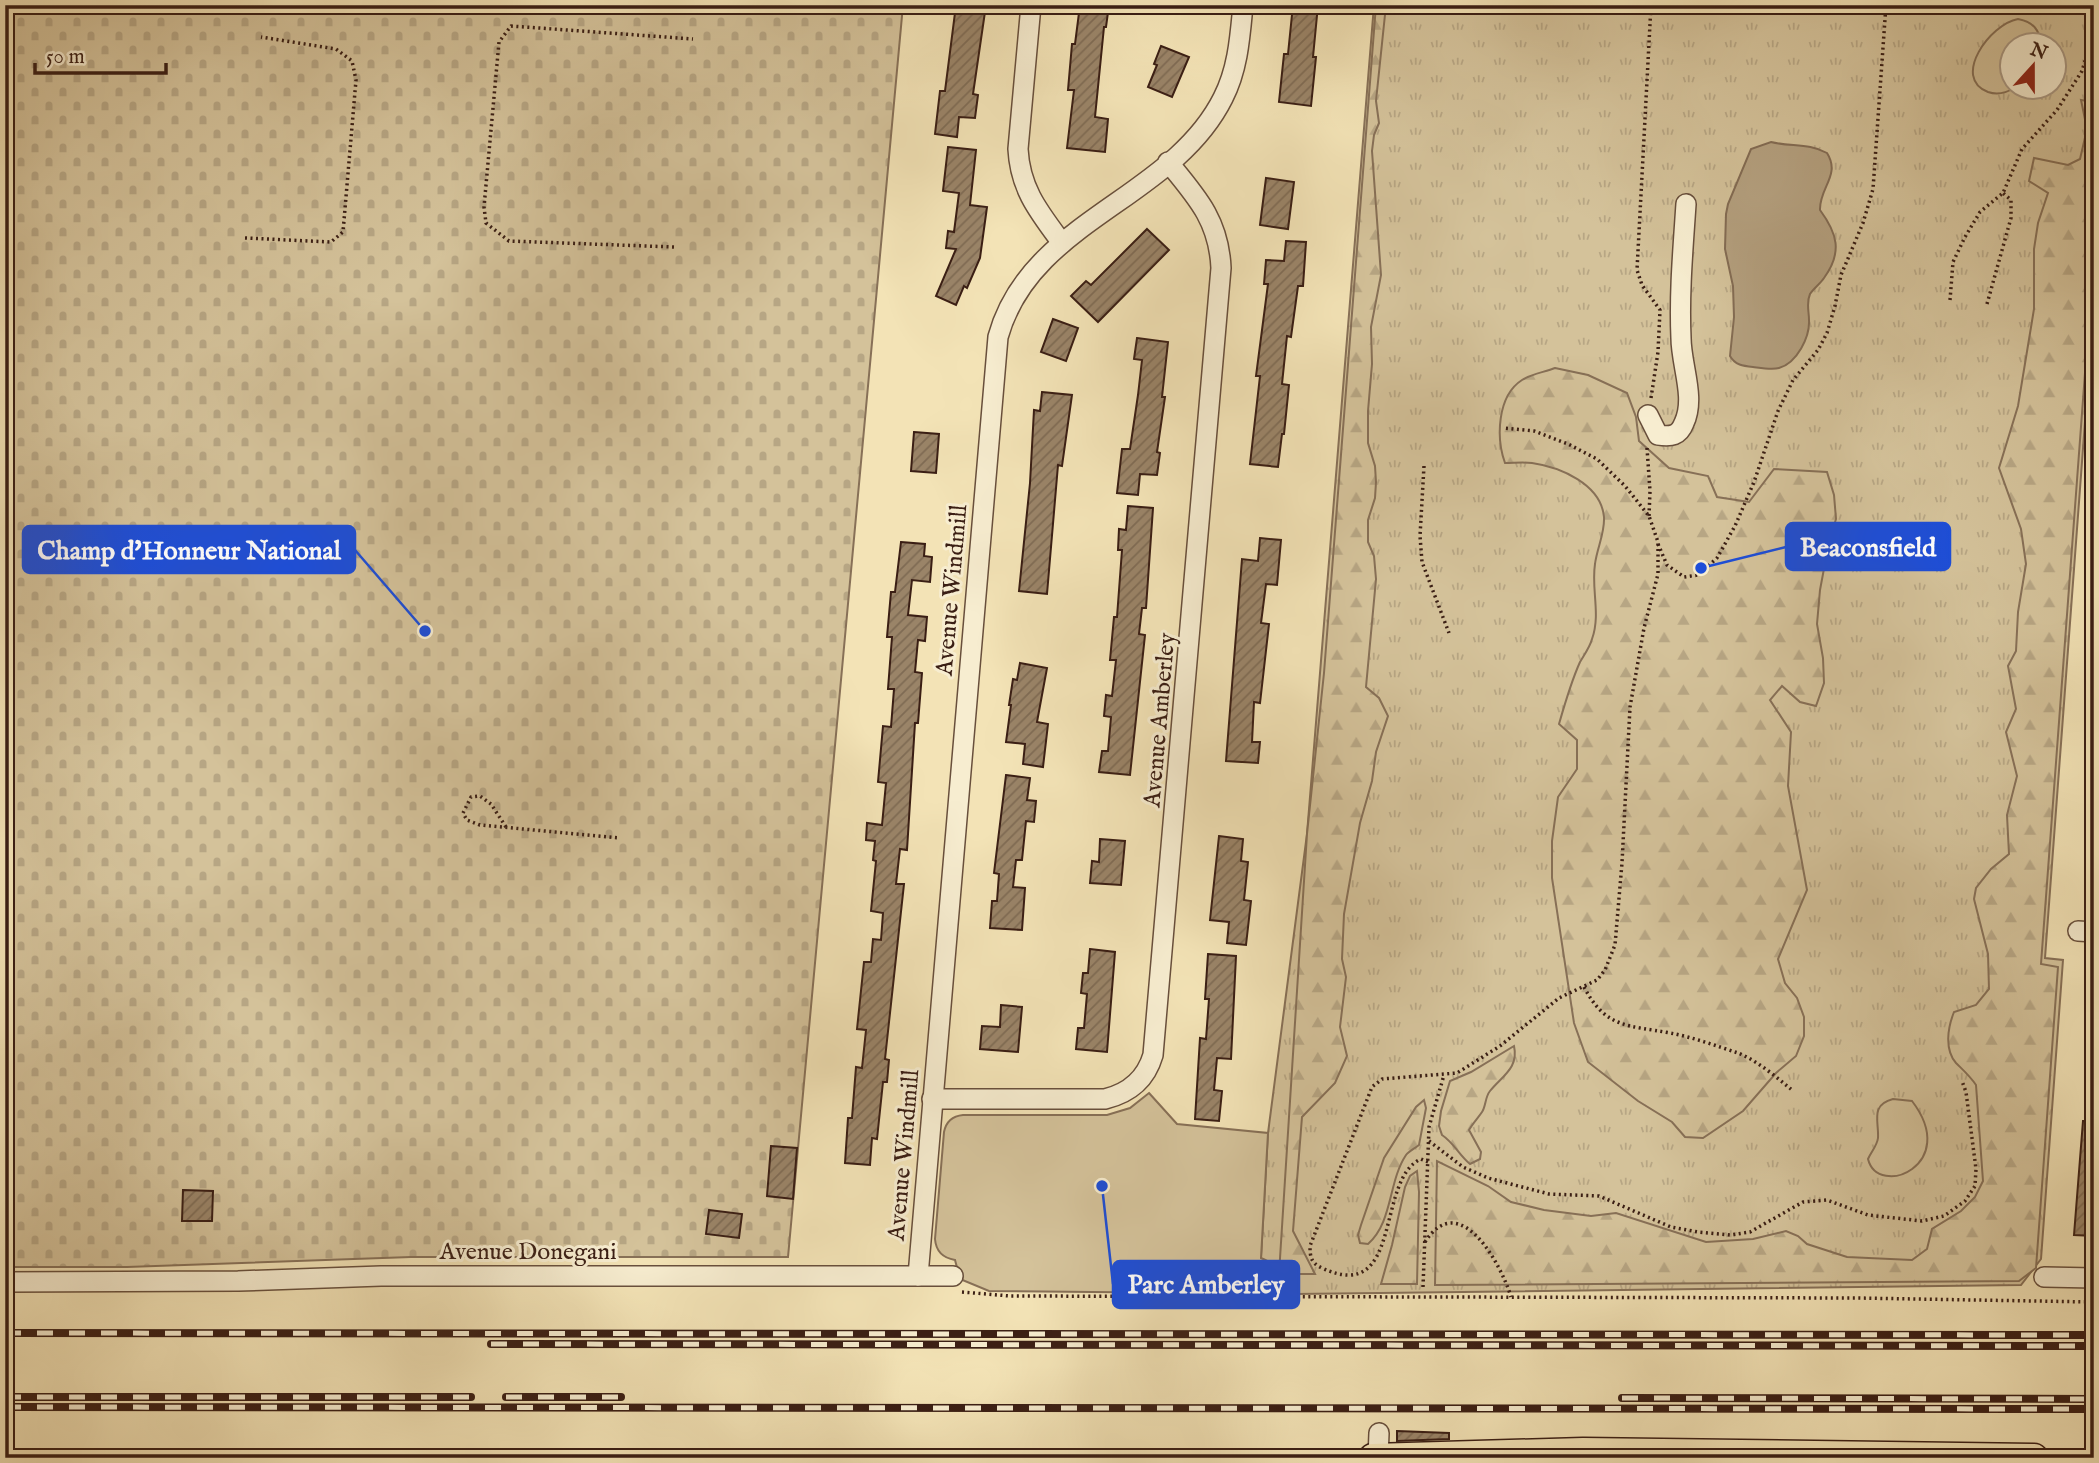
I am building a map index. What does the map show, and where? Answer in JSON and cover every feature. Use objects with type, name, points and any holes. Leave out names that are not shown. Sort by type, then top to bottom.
[{"type":"highway","points":[[1377,1449],[2034,1458]]},
{"type":"street","points":[[1031,5],[1019,163],[1026,189],[1062,243]]},
{"type":"street","name":"Avenue Windmill","points":[[919,1276],[996,351],[1001,326],[1013,297],[1027,277],[1062,243],[1196,138],[1223,100],[1238,56],[1243,5]]},
{"type":"street","name":"Avenue Amberley","points":[[932,1099],[1105,1099],[1125,1092],[1141,1080],[1153,1055],[1222,268],[1218,239],[1209,215],[1168,162]]},
{"type":"street","points":[[1648,415],[1658,435],[1669,437],[1679,433],[1686,421],[1689,401],[1681,342],[1680,298],[1686,204]]},
{"type":"street","name":"Avenue Donegani","points":[[5,1282],[238,1282],[381,1276],[953,1276]]},
{"type":"street","points":[[2044,1277],[2094,1278]]},
{"type":"path","points":[[1649,516],[1650,491],[1646,458],[1648,415],[1658,352],[1660,310],[1642,285],[1637,270],[1651,5]]},
{"type":"path","points":[[1504,428],[1534,430],[1597,459],[1625,486],[1649,516],[1667,565],[1684,577],[1698,575],[1717,558],[1735,526],[1754,482],[1793,380],[1818,350],[1827,333],[1841,275],[1863,223],[1873,188],[1886,5]]},
{"type":"path","points":[[674,247],[509,241],[486,223],[484,207],[492,111],[499,42],[511,26],[693,39]]},
{"type":"path","points":[[1950,300],[1953,262],[1965,237],[1980,212],[2003,193],[2022,149],[2057,110],[2082,71],[2094,31]]},
{"type":"path","points":[[245,238],[331,242],[343,232],[354,107],[356,80],[352,61],[336,48],[261,37]]},
{"type":"path","points":[[1987,304],[2011,218],[2011,200],[2003,193]]},
{"type":"path","points":[[1424,466],[1422,562],[1449,633]]},
{"type":"path","points":[[1428,1162],[1421,1159],[1415,1162],[1403,1175],[1377,1260],[1352,1274],[1328,1270],[1314,1264],[1310,1257],[1310,1246],[1372,1087],[1381,1079],[1457,1073],[1500,1046],[1559,998],[1597,980],[1605,970],[1615,945],[1630,707],[1644,628],[1658,574],[1658,542]]},
{"type":"path","points":[[506,827],[491,804],[480,796],[471,797],[465,805],[463,813],[467,820],[480,825],[620,838]]},
{"type":"path","points":[[1584,987],[1603,1015],[1620,1024],[1672,1033],[1740,1054],[1756,1062],[1792,1090]]},
{"type":"path","points":[[1423,1287],[1429,1127],[1444,1075]]},
{"type":"path","points":[[1429,1141],[1463,1167],[1488,1178],[1549,1194],[1599,1196],[1671,1227],[1698,1232],[1730,1235],[1749,1232],[1803,1202],[1827,1200],[1868,1216],[1922,1221],[1944,1216],[1965,1202],[1975,1186],[1976,1170],[1966,1092],[1962,1081]]},
{"type":"path","points":[[1423,1250],[1427,1239],[1443,1225],[1456,1222],[1467,1226],[1488,1253],[1511,1297]]},
{"type":"path","points":[[980,1294],[2094,1302]]},
{"type":"green space","points":[[5,5],[903,5],[788,1257],[411,1257],[127,1267],[5,1267]]},
{"type":"green space","points":[[1374,5],[2094,5],[2094,301],[2045,958],[2063,960],[2041,1259],[2021,1285],[1295,1294],[1289,1282],[1261,1258],[1268,1133],[1307,834]]},
{"type":"green space","points":[[1376,5],[1386,5],[1376,101],[1379,123],[1372,151],[1381,275],[1371,327],[1368,443],[1375,466],[1376,482],[1375,498],[1368,520],[1368,542],[1374,556],[1376,579],[1366,687],[1379,698],[1388,716],[1376,752],[1372,781],[1360,823],[1344,914],[1342,959],[1346,977],[1340,1027],[1347,1056],[1335,1083],[1302,1117],[1293,1231],[1315,1274],[1279,1274],[1307,834],[1324,673]]},
{"type":"green space","points":[[2018,19],[2028,22],[2037,32],[1997,32],[1997,93],[1988,92],[1978,85],[1973,75],[1974,64],[1986,41],[2007,23]]},
{"type":"green space","points":[[2081,100],[2094,102],[2094,252],[2041,964],[2058,967],[2036,1268],[2019,1281],[1435,1285],[1437,1161],[1488,1186],[1511,1202],[1544,1210],[1591,1216],[1616,1213],[1706,1242],[1753,1239],[1786,1231],[1807,1244],[1847,1257],[1912,1260],[1927,1249],[1932,1229],[1961,1211],[1975,1197],[1983,1181],[1976,1085],[1952,1057],[1948,1038],[1954,1012],[1976,1005],[1989,989],[1988,954],[1974,899],[1976,888],[1991,869],[2009,854],[2007,815],[2017,776],[2006,732],[2016,709],[2008,666],[2016,651],[2018,612],[2026,564],[2021,529],[1999,468],[2018,406],[2034,309],[2034,249],[2038,223],[2048,193],[2029,181],[2034,158],[2068,165],[2080,159],[2087,129]]},
{"type":"green space","points":[[1555,368],[1588,375],[1627,393],[1636,417],[1639,441],[1669,468],[1708,476],[1717,497],[1749,502],[1774,469],[1827,472],[1834,495],[1836,519],[1820,590],[1817,624],[1824,683],[1816,706],[1800,702],[1782,686],[1770,700],[1791,732],[1788,786],[1807,890],[1778,959],[1785,983],[1797,998],[1804,1017],[1804,1036],[1796,1056],[1776,1073],[1743,1111],[1703,1138],[1685,1137],[1672,1122],[1638,1101],[1588,1062],[1574,1023],[1552,878],[1552,841],[1558,797],[1577,769],[1577,740],[1559,724],[1574,677],[1595,630],[1594,573],[1604,517],[1601,505],[1587,486],[1555,468],[1529,463],[1505,463],[1500,442],[1503,407],[1514,387],[1526,378]]},
{"type":"green space","points":[[1514,1046],[1512,1066],[1488,1093],[1483,1110],[1469,1130],[1481,1152],[1480,1159],[1470,1164],[1442,1135],[1439,1126],[1450,1081],[1471,1072]]},
{"type":"green space","points":[[1149,1093],[1177,1124],[1268,1133],[1261,1258],[1282,1272],[1295,1294],[989,1291],[960,1279],[955,1260],[941,1254],[935,1239],[944,1132],[951,1120],[963,1115],[1107,1115],[1130,1108]]},
{"type":"green space","points":[[1893,1099],[1912,1101],[1925,1124],[1927,1143],[1922,1158],[1912,1169],[1899,1175],[1886,1176],[1875,1171],[1868,1159],[1877,1141],[1878,1109]]},
{"type":"green space","points":[[1424,1100],[1426,1108],[1419,1145],[1407,1154],[1400,1166],[1382,1225],[1376,1235],[1368,1244],[1360,1243],[1358,1235],[1384,1158],[1416,1107]]},
{"type":"green space","points":[[1417,1171],[1417,1284],[1381,1284],[1405,1187],[1410,1176]]},
{"type":"shaded area","points":[[1771,142],[1813,148],[1827,153],[1832,168],[1820,210],[1836,243],[1830,269],[1809,297],[1809,327],[1805,341],[1791,361],[1773,369],[1743,365],[1730,356],[1734,317],[1733,286],[1725,249],[1728,204],[1751,149]]},
{"type":"building","points":[[956,5],[986,5],[973,94],[978,95],[975,118],[959,117],[957,137],[935,134],[940,91],[945,91]]},
{"type":"building","points":[[1080,5],[1109,5],[1104,27],[1095,117],[1108,119],[1105,152],[1067,148],[1074,90],[1068,90],[1072,44],[1075,44]]},
{"type":"building","points":[[1293,5],[1318,5],[1311,106],[1279,102]]},
{"type":"building","points":[[1161,46],[1189,57],[1172,97],[1148,87]]},
{"type":"building","points":[[948,147],[976,150],[970,205],[987,207],[980,258],[956,305],[936,296],[956,249],[946,248],[948,231],[954,232],[959,193],[943,191]]},
{"type":"building","points":[[1266,178],[1294,182],[1288,229],[1260,225]]},
{"type":"building","points":[[1147,229],[1169,250],[1098,322],[1071,296],[1086,281],[1091,285]]},
{"type":"building","points":[[1286,241],[1306,242],[1303,286],[1298,286],[1291,337],[1287,336],[1282,384],[1289,385],[1278,467],[1250,464],[1260,376],[1256,376],[1268,284],[1264,284],[1266,260],[1284,261]]},
{"type":"building","points":[[1053,319],[1078,328],[1066,361],[1041,352]]},
{"type":"building","points":[[1137,338],[1168,342],[1157,475],[1140,474],[1138,495],[1117,493],[1122,449],[1130,449],[1138,395],[1142,360],[1134,359]]},
{"type":"building","points":[[1042,392],[1072,395],[1062,466],[1058,465],[1047,594],[1019,591],[1034,410],[1040,411]]},
{"type":"building","points":[[914,432],[939,434],[936,473],[911,471]]},
{"type":"building","points":[[1128,506],[1153,508],[1146,608],[1142,608],[1139,634],[1145,635],[1130,775],[1099,772],[1102,751],[1108,751],[1111,717],[1104,716],[1106,695],[1112,696],[1116,660],[1110,660],[1114,617],[1117,617],[1122,550],[1118,550],[1119,529],[1126,530]]},
{"type":"building","points":[[1260,538],[1281,540],[1277,585],[1266,584],[1261,623],[1269,624],[1260,703],[1254,702],[1252,742],[1260,742],[1258,763],[1226,761],[1242,559],[1258,561]]},
{"type":"building","points":[[901,542],[925,544],[924,556],[932,557],[930,582],[912,580],[908,615],[927,617],[925,641],[918,640],[915,672],[922,673],[918,723],[915,723],[907,850],[900,849],[896,884],[904,884],[885,1059],[889,1060],[887,1082],[883,1082],[877,1139],[872,1138],[870,1165],[845,1163],[848,1118],[852,1118],[856,1067],[862,1068],[866,1030],[857,1029],[864,962],[871,962],[873,939],[881,940],[883,913],[871,911],[876,861],[873,860],[875,841],[866,840],[867,823],[882,825],[886,783],[878,782],[883,726],[891,727],[894,689],[888,689],[892,637],[887,637],[891,592],[895,592]]},
{"type":"building","points":[[1020,663],[1047,668],[1037,722],[1048,724],[1043,767],[1023,764],[1025,744],[1006,742],[1013,679],[1017,680]]},
{"type":"building","points":[[1006,775],[1030,778],[1027,800],[1036,801],[1034,822],[1026,821],[1022,860],[1016,860],[1013,887],[1025,888],[1022,930],[990,928],[992,901],[997,901],[999,874],[994,873]]},
{"type":"building","points":[[1219,836],[1243,839],[1241,861],[1248,862],[1244,900],[1251,901],[1246,945],[1227,943],[1229,922],[1210,920]]},
{"type":"building","points":[[1100,839],[1125,841],[1121,885],[1090,883],[1092,861],[1099,862]]},
{"type":"building","points":[[1090,949],[1115,952],[1107,1052],[1076,1049],[1078,1028],[1084,1028],[1087,994],[1081,993],[1083,973],[1088,973]]},
{"type":"building","points":[[1208,954],[1236,956],[1231,1059],[1217,1058],[1214,1090],[1222,1091],[1219,1121],[1195,1119],[1200,1038],[1206,1039]]},
{"type":"building","points":[[1001,1005],[1022,1007],[1018,1052],[980,1049],[982,1026],[1000,1027]]},
{"type":"building","points":[[2083,1121],[2094,1121],[2094,1236],[2074,1235]]},
{"type":"building","points":[[771,1146],[797,1148],[793,1199],[767,1196]]},
{"type":"building","points":[[183,1190],[213,1191],[212,1221],[182,1221]]},
{"type":"building","points":[[709,1210],[742,1214],[739,1238],[706,1234]]},
{"type":"building","points":[[1397,1431],[1449,1433],[1449,1439],[1397,1441]]},
{"type":"railway","points":[[5,1333],[2094,1335]]},
{"type":"railway","points":[[491,1344],[2094,1346]]},
{"type":"railway","points":[[5,1397],[471,1397]]},
{"type":"railway","points":[[506,1397],[621,1397]]},
{"type":"railway","points":[[1622,1398],[2094,1399]]},
{"type":"railway","points":[[5,1407],[2094,1409]]},
{"type":"place","name":"Beaconsfield","points":[[1701,568]]},
{"type":"place","name":"Champ d'Honneur National","points":[[425,631]]},
{"type":"place","name":"Parc Amberley","points":[[1102,1186]]}]
